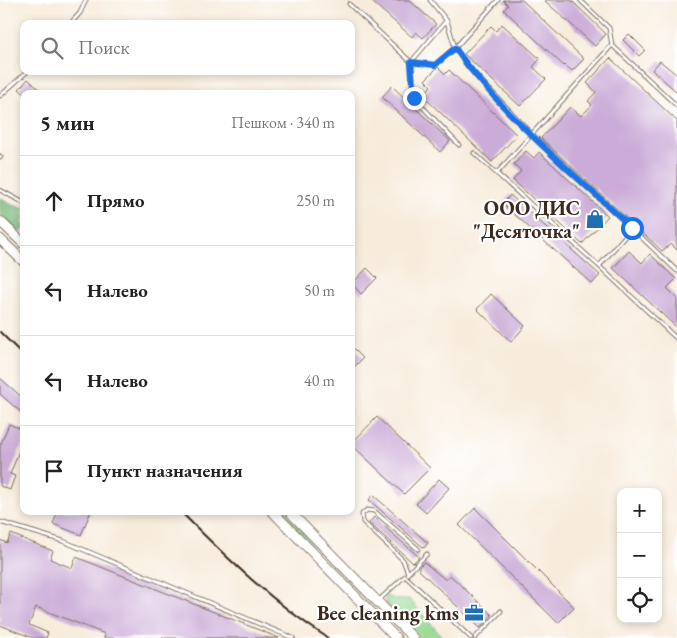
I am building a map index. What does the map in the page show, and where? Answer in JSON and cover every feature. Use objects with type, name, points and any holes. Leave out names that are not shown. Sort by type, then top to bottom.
[{"type":"main road","points":[[0,221],[20,238]]},
{"type":"main road","points":[[0,239],[20,258]]},
{"type":"main road","points":[[276,515],[396,638]]},
{"type":"main road","points":[[293,515],[413,638]]},
{"type":"main road","points":[[370,610],[378,601]]},
{"type":"lane","points":[[74,20],[80,13],[86,0]]},
{"type":"lane","points":[[430,0],[447,20],[455,48],[469,68],[532,135],[677,272]]},
{"type":"lane","points":[[350,4],[411,62],[435,65],[455,48],[498,0]]},
{"type":"lane","points":[[580,0],[609,28],[612,45],[677,106]]},
{"type":"lane","points":[[447,20],[411,62],[414,98],[459,145]]},
{"type":"lane","points":[[497,173],[612,45]]},
{"type":"lane","points":[[0,96],[24,75]]},
{"type":"lane","points":[[474,153],[600,266],[677,339]]},
{"type":"lane","points":[[0,190],[20,201]]},
{"type":"lane","points":[[600,266],[632,228]]},
{"type":"lane","points":[[418,549],[374,511],[367,510],[362,514],[363,522],[403,560],[406,575],[471,638]]},
{"type":"lane","points":[[0,522],[63,541],[293,638]]},
{"type":"lane","points":[[378,601],[427,554]]},
{"type":"lane","points":[[475,638],[501,611]]},
{"type":"green space","points":[[0,197],[12,205],[20,207],[20,232],[18,232],[0,214]]},
{"type":"green space","points":[[283,515],[288,515],[369,599],[365,599]]},
{"type":"green space","points":[[387,596],[398,600],[409,599],[443,638],[418,638],[386,604],[385,599]]},
{"type":"building","points":[[370,0],[409,0],[436,24],[423,38],[416,32],[412,37]]},
{"type":"building","points":[[503,0],[522,0],[584,59],[572,71],[564,66],[504,10],[508,5]]},
{"type":"building","points":[[544,0],[571,0],[606,34],[595,46]]},
{"type":"building","points":[[502,24],[540,59],[533,67],[546,79],[520,106],[464,54],[491,26],[496,31]]},
{"type":"building","points":[[629,34],[645,50],[639,56],[623,40]]},
{"type":"building","points":[[610,58],[677,121],[677,250],[671,244],[662,251],[541,138],[570,107],[581,116],[592,105],[588,101],[596,92],[587,83]]},
{"type":"building","points":[[660,61],[677,75],[677,92],[652,70]]},
{"type":"building","points":[[438,67],[445,74],[449,70],[517,135],[492,162],[423,96],[431,86],[425,80]]},
{"type":"building","points":[[28,79],[40,90],[20,90]]},
{"type":"building","points":[[392,86],[450,141],[440,152],[382,97]]},
{"type":"building","points":[[526,151],[534,158],[539,152],[608,216],[582,244],[513,180],[521,171],[514,164]]},
{"type":"building","points":[[510,195],[600,275],[592,284],[503,204]]},
{"type":"building","points":[[629,251],[642,263],[650,254],[676,279],[667,288],[677,298],[677,328],[613,268]]},
{"type":"building","points":[[367,268],[377,278],[361,294],[355,287],[355,281]]},
{"type":"building","points":[[491,294],[525,326],[511,342],[477,309]]},
{"type":"building","points":[[355,350],[363,358],[355,366]]},
{"type":"building","points":[[0,378],[20,396],[20,412],[0,394]]},
{"type":"building","points":[[377,417],[430,468],[404,494],[355,448],[355,440]]},
{"type":"building","points":[[9,424],[20,428],[20,449],[10,474],[15,476],[10,490],[0,486],[0,446]]},
{"type":"building","points":[[439,479],[449,488],[426,513],[416,504]]},
{"type":"building","points":[[373,495],[428,543],[424,548],[369,500]]},
{"type":"building","points":[[475,508],[574,607],[558,623],[459,525]]},
{"type":"building","points":[[56,515],[89,515],[81,535],[53,524]]},
{"type":"building","points":[[374,517],[419,557],[413,563],[369,523]]},
{"type":"building","points":[[11,534],[53,551],[50,559],[72,568],[76,557],[279,638],[104,638],[105,634],[36,607],[29,625],[48,633],[46,638],[33,638],[0,625],[0,540],[7,543]]},
{"type":"building","points":[[424,562],[446,580],[450,575],[492,615],[480,628],[419,570],[419,567]]},
{"type":"railway","points":[[0,332],[20,352]]},
{"type":"railway","points":[[184,515],[269,595],[328,638]]},
{"type":"place","name":"ООО ДИС \"Десяточка\"","points":[[595,219]]},
{"type":"place","name":"Bee cleaning kms","points":[[474,613]]},
{"type":"route","points":[[414,98],[411,62],[435,65],[455,48],[469,68],[532,135],[632,228]]}]
